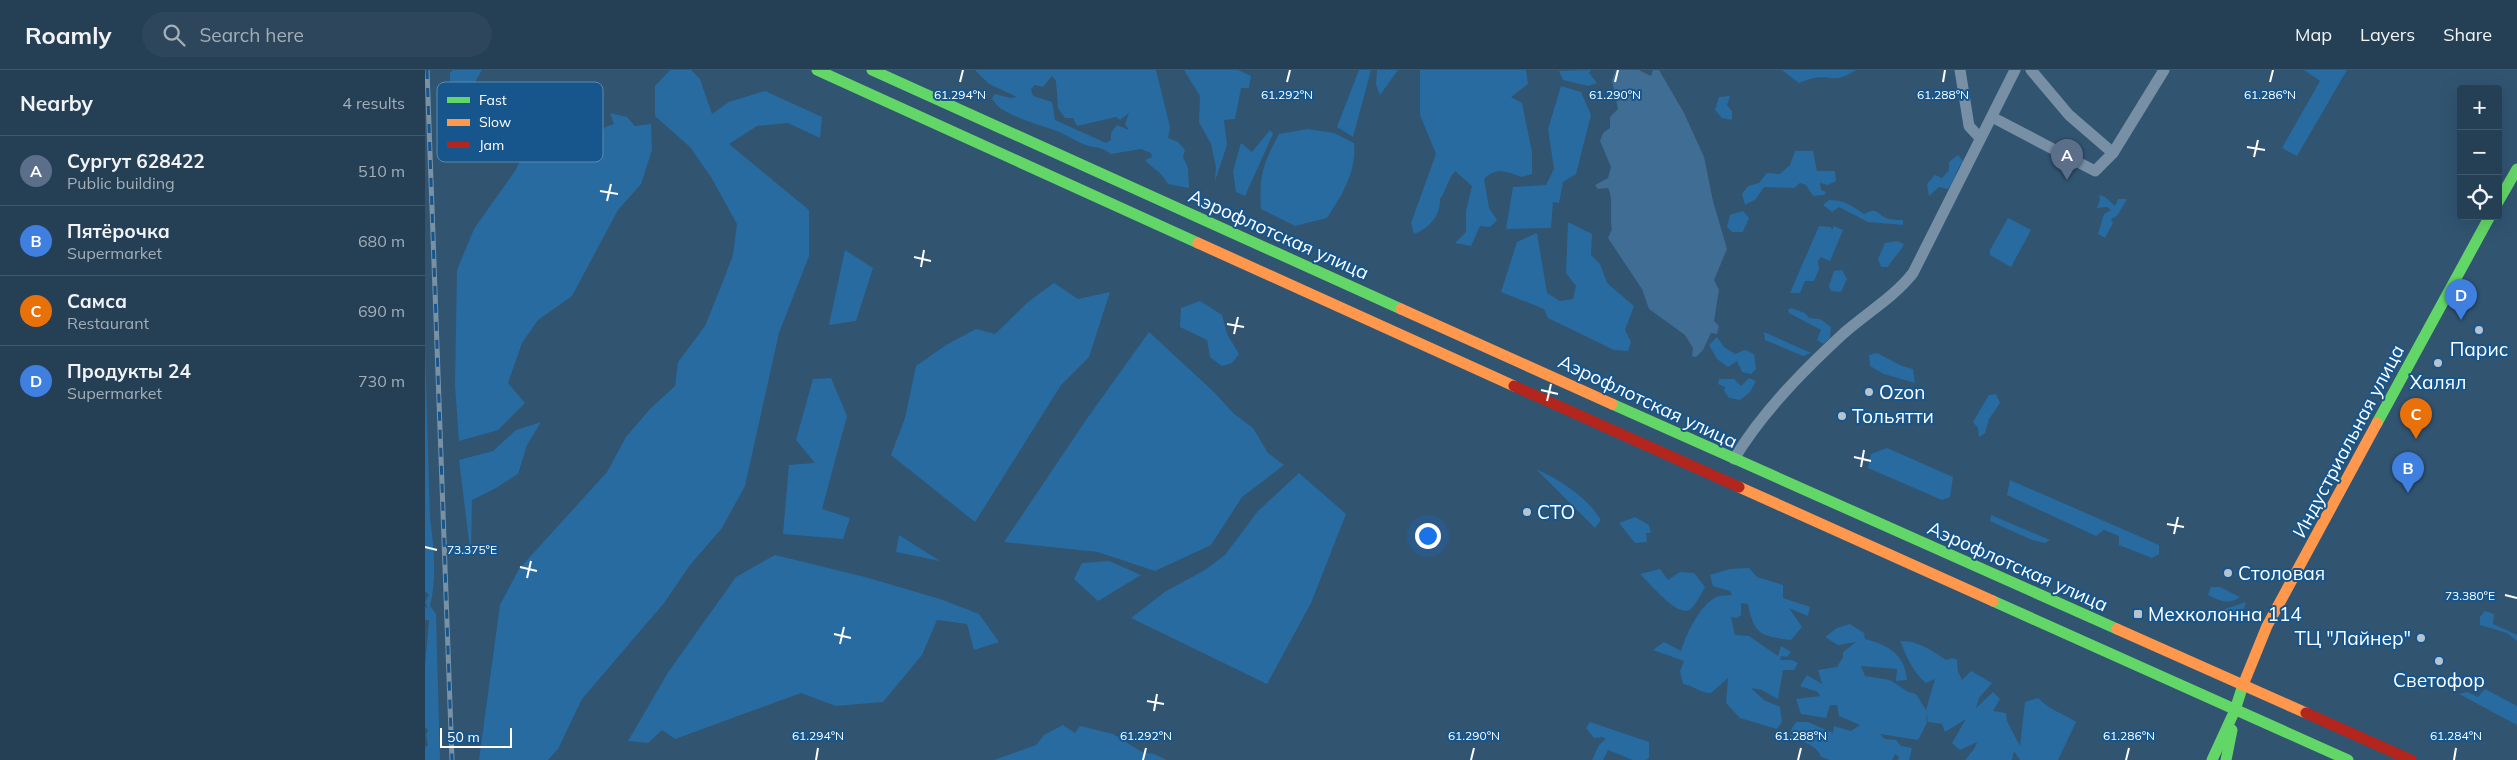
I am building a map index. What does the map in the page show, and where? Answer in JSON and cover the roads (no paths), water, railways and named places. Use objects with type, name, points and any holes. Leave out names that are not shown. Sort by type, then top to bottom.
[{"type":"main road","points":[[817,70],[2348,760]]},
{"type":"main road","name":"Аэрофлотская улица","points":[[872,70],[1733,459],[2411,760]]},
{"type":"main road","points":[[2502,195],[2517,169]]},
{"type":"main road","name":"Индустриальная улица","points":[[2235,710],[2267,626],[2488,220]]},
{"type":"main road","points":[[2213,760],[2235,710]]},
{"type":"main road","points":[[2226,760],[2235,710]]},
{"type":"street","points":[[1960,70],[1969,126],[1980,138]]},
{"type":"street","points":[[1733,459],[1750,432],[1807,368],[1846,331],[1900,289],[1913,273],[2015,70]]},
{"type":"street","points":[[2031,70],[2069,115],[2113,152]]},
{"type":"street","points":[[1992,117],[2095,171],[2113,152],[2164,70]]},
{"type":"railway","points":[[427,70],[452,760]]},
{"type":"place","name":"Сургут 628422","points":[[2067,180]]},
{"type":"place","name":"Продукты 24","points":[[2461,320]]},
{"type":"place","name":"Парис","points":[[2479,330]]},
{"type":"place","name":"Халял","points":[[2438,363]]},
{"type":"place","name":"Ozon","points":[[1869,392]]},
{"type":"place","name":"Тольятти","points":[[1842,416]]},
{"type":"place","name":"Самса","points":[[2416,439]]},
{"type":"place","name":"Пятёрочка","points":[[2408,493]]},
{"type":"place","name":"СТО","points":[[1527,512]]},
{"type":"place","name":"Столовая","points":[[2228,573]]},
{"type":"place","name":"Мехколонна 114","points":[[2138,614]]},
{"type":"place","name":"ТЦ \"Лайнер\"","points":[[2421,638]]},
{"type":"place","name":"Светофор","points":[[2439,661]]}]
